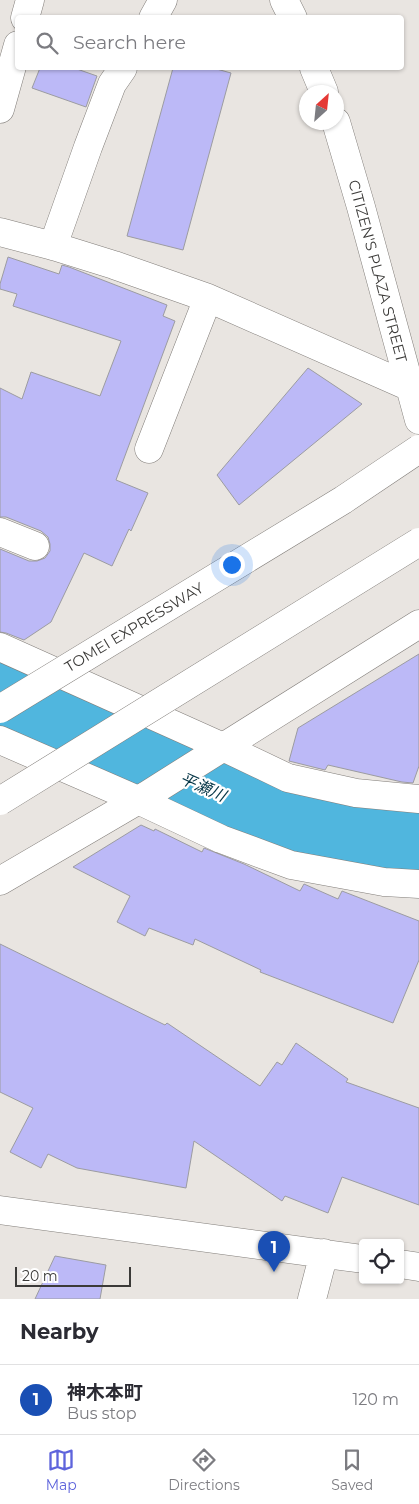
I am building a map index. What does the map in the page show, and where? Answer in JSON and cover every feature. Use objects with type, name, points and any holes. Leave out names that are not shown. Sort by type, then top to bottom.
[{"type":"main road","points":[[26,15],[30,0]]},
{"type":"main road","points":[[155,15],[163,0]]},
{"type":"main road","points":[[284,0],[292,15]]},
{"type":"main road","points":[[0,109],[15,56]]},
{"type":"main road","points":[[53,246],[112,84],[122,70]]},
{"type":"main road","points":[[315,70],[321,85]]},
{"type":"main road","name":"CITIZEN'S PLAZA STREET","points":[[338,130],[414,389],[419,420]]},
{"type":"main road","points":[[2,238],[53,246],[208,298],[414,389]]},
{"type":"main road","points":[[149,449],[208,298]]},
{"type":"main road","name":"TOMEI EXPRESSWAY","points":[[0,709],[343,500],[419,449]]},
{"type":"main road","points":[[0,532],[35,546]]},
{"type":"main road","points":[[0,802],[419,542]]},
{"type":"main road","points":[[0,881],[142,797],[419,624]]},
{"type":"main road","points":[[0,647],[288,778],[356,793],[419,799]]},
{"type":"main road","points":[[0,740],[142,797],[221,839],[291,865],[384,882],[419,884]]},
{"type":"main road","points":[[0,1210],[359,1258]]},
{"type":"main road","points":[[312,1299],[324,1253]]},
{"type":"main road","points":[[404,1265],[419,1267]]},
{"type":"building","points":[[39,70],[80,70],[97,76],[86,107],[32,88]]},
{"type":"building","points":[[172,70],[220,70],[231,73],[183,250],[127,236]]},
{"type":"building","points":[[8,257],[59,274],[62,265],[69,267],[167,305],[163,316],[175,321],[116,480],[148,493],[131,531],[129,529],[112,566],[84,553],[51,622],[24,640],[0,632],[0,549],[29,561],[37,561],[45,558],[50,551],[50,544],[48,537],[41,531],[6,517],[0,517],[0,388],[22,399],[31,372],[100,396],[121,341],[13,306],[17,294],[0,289]]},
{"type":"building","points":[[308,368],[362,404],[239,505],[217,475]]},
{"type":"building","points":[[419,654],[419,766],[413,783],[328,765],[325,770],[289,761],[298,728]]},
{"type":"building","points":[[141,825],[154,831],[155,829],[202,852],[204,848],[244,864],[300,891],[304,884],[338,899],[342,891],[419,921],[419,960],[393,1023],[260,972],[261,970],[195,939],[193,945],[149,928],[145,936],[117,922],[130,896],[73,867]]},
{"type":"building","points":[[0,944],[165,1025],[167,1023],[260,1086],[277,1062],[282,1065],[296,1043],[348,1079],[346,1082],[419,1108],[419,1205],[342,1177],[328,1213],[285,1196],[282,1201],[194,1141],[186,1188],[77,1168],[48,1154],[41,1168],[10,1152],[33,1108],[0,1092]]},
{"type":"building","points":[[55,1256],[106,1265],[100,1299],[35,1299]]},
{"type":"waterway","name":"平瀬川","points":[[0,694],[222,797],[329,828],[419,841]]},
{"type":"place","name":"神木本町","points":[[274,1272]]}]
